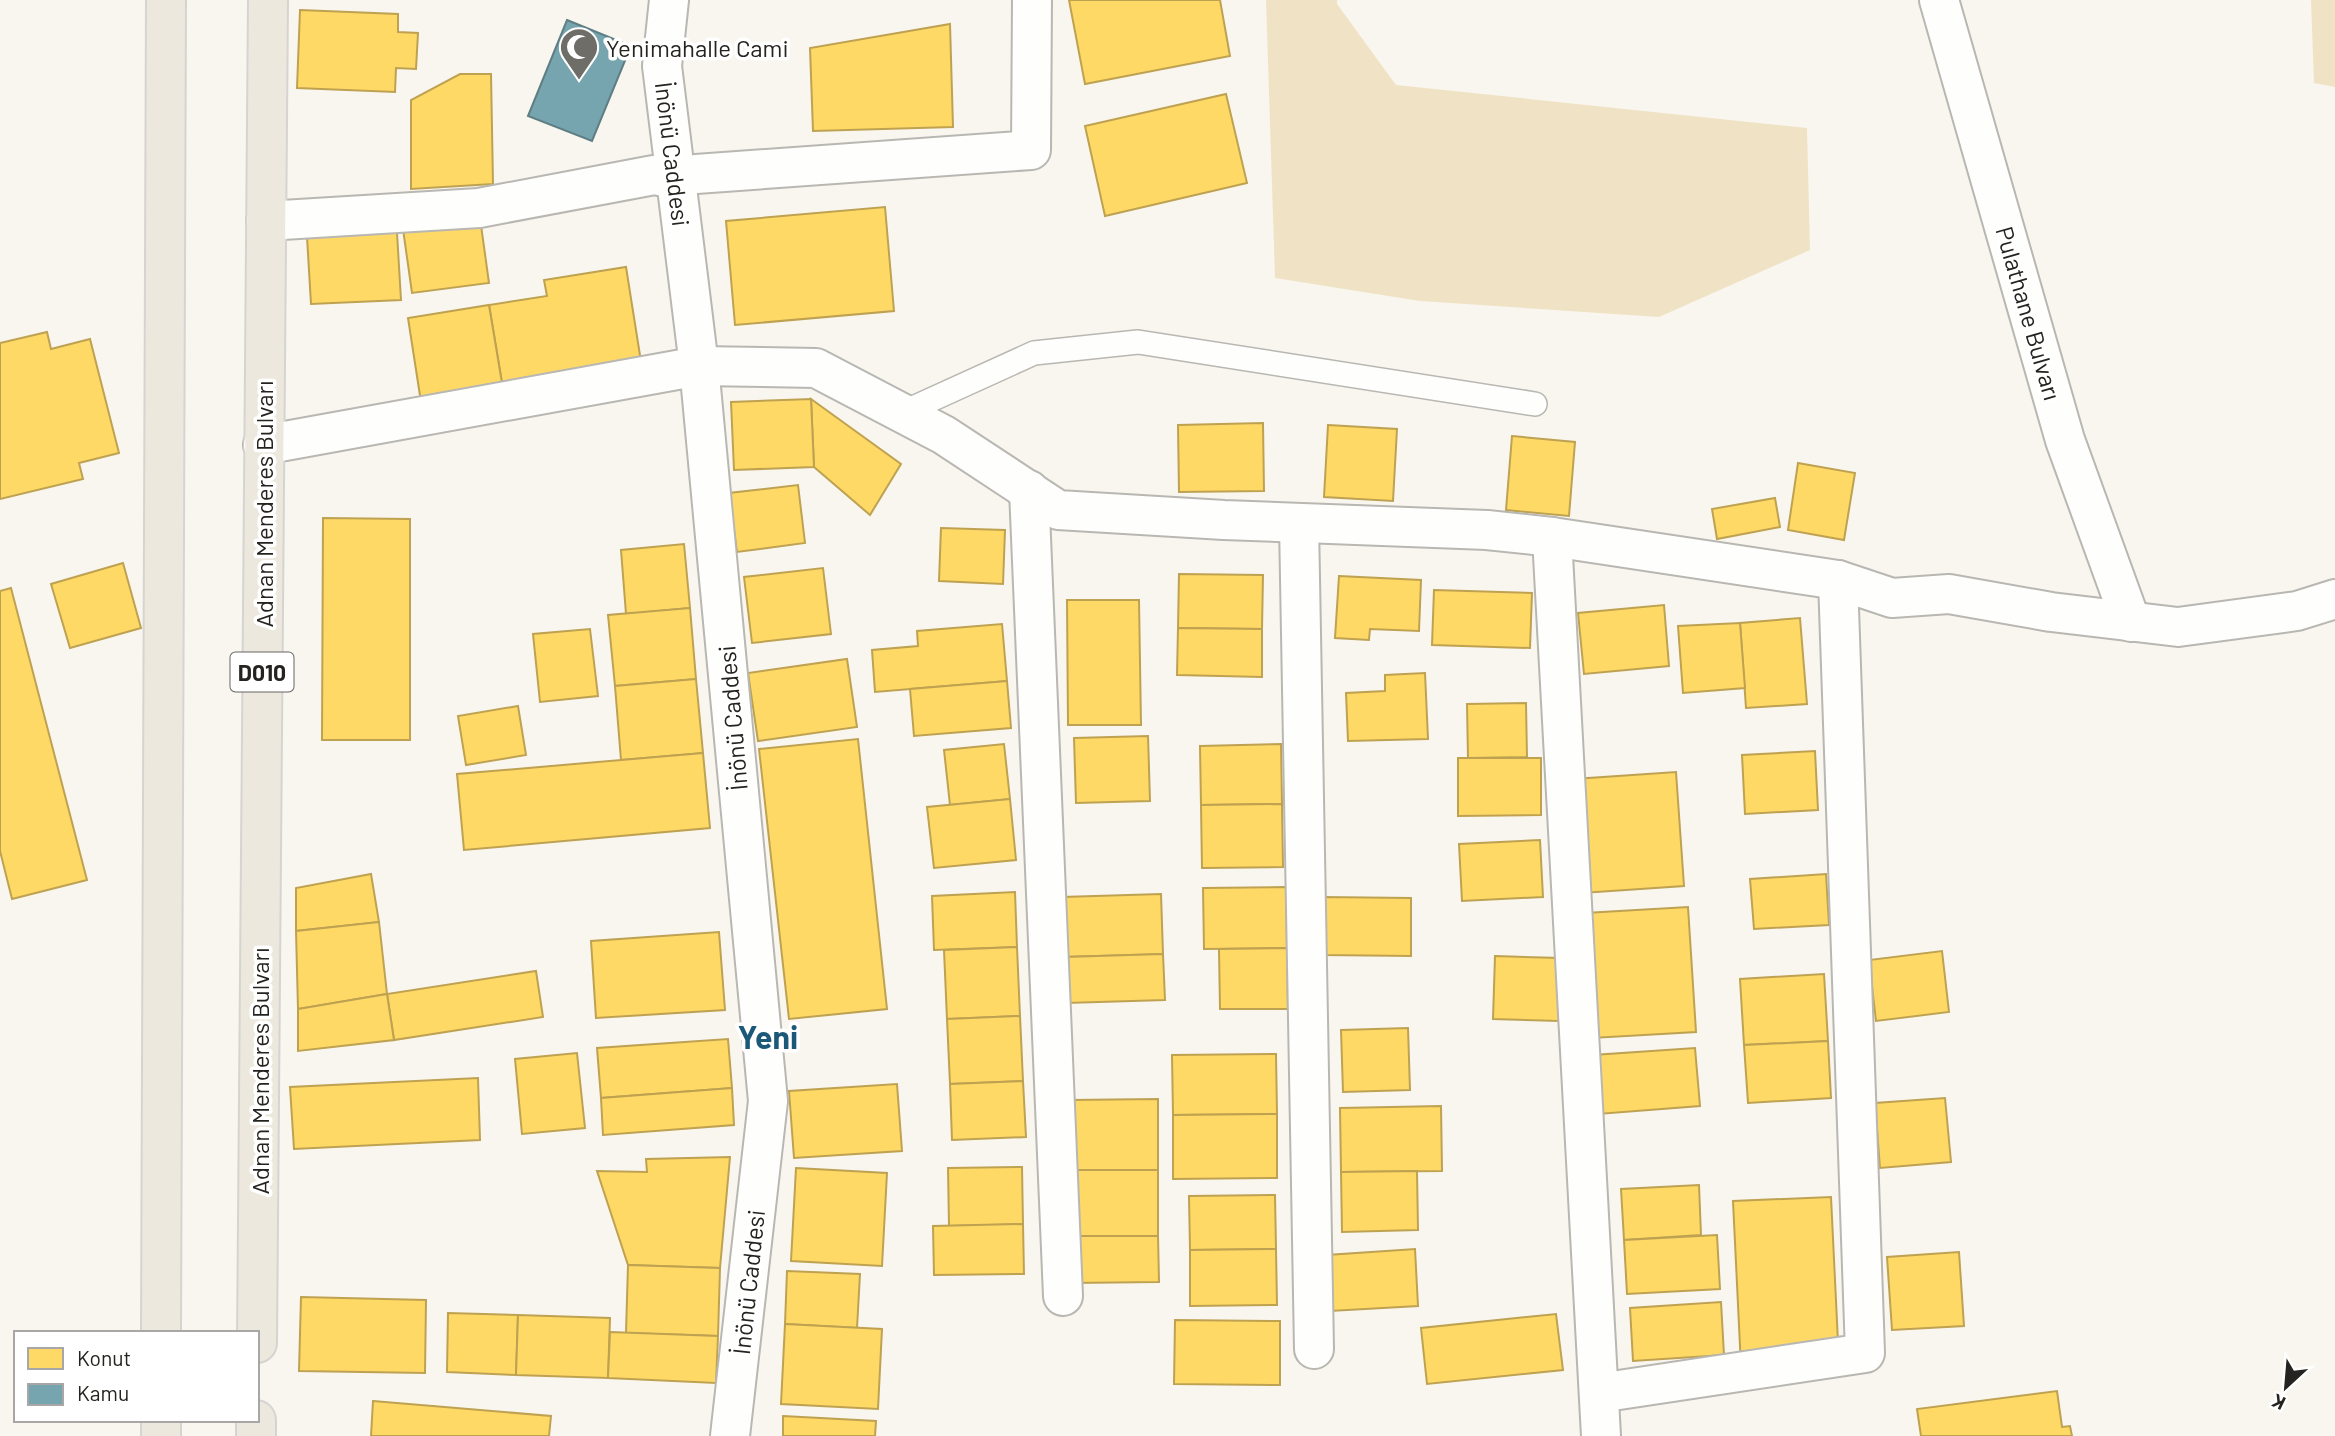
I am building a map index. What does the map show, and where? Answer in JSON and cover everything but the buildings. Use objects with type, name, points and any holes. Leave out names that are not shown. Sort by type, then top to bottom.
[{"type":"highway","points":[[162,1331],[166,0]]},
{"type":"highway","name":"Adnan Menderes Bulvarı","points":[[257,1331],[268,0]]},
{"type":"street","name":"İnönü Caddesi","points":[[669,0],[662,66],[699,366],[768,1101],[730,1436]]},
{"type":"street","points":[[266,220],[479,208],[654,175],[676,179],[696,174],[1031,150],[1032,0]]},
{"type":"street","name":"Pulathane Bulvarı","points":[[1939,0],[2065,440],[2131,622]]},
{"type":"street","points":[[263,446],[699,366],[816,368],[944,435],[1058,510],[1487,530],[1552,537],[1838,580],[1892,598],[1949,594],[2051,612],[2178,627],[2297,611],[2335,599]]},
{"type":"street","points":[[1029,491],[1063,1296]]},
{"type":"street","points":[[1299,523],[1314,1349]]},
{"type":"street","points":[[1552,537],[1601,1436]]},
{"type":"street","points":[[1599,1393],[1865,1353],[1838,580]]},
{"type":"lane","points":[[902,413],[1034,353],[1138,342],[1535,404]]},
{"type":"shaded area","points":[[1266,0],[1337,0],[1337,4],[1396,85],[1807,128],[1810,250],[1659,317],[1420,301],[1275,278]]},
{"type":"shaded area","points":[[2311,0],[2335,0],[2335,87],[2314,83]]},
{"type":"place","name":"Yenimahalle Cami","points":[[579,81]]},
{"type":"district","name":"Yeni","points":[[768,1036]]}]
